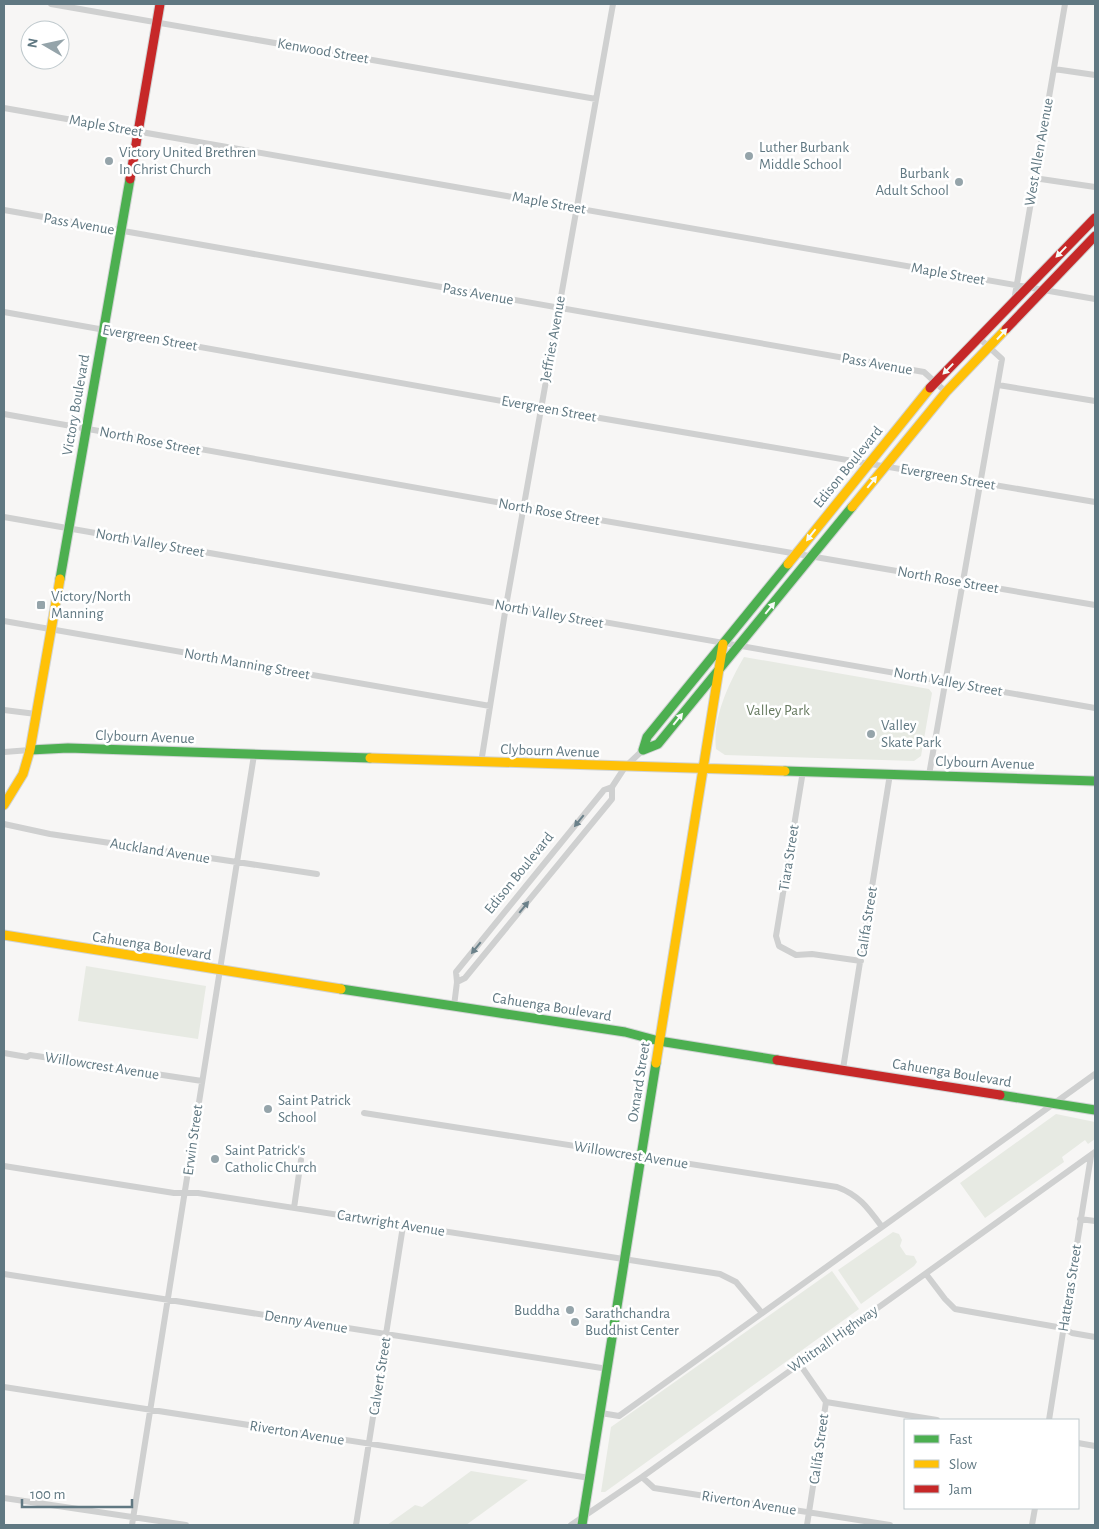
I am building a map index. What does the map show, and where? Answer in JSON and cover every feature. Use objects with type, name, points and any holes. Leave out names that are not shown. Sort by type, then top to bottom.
[{"type":"main road","name":"Victory Boulevard","points":[[4,805],[23,774],[30,750],[160,4]]},
{"type":"main road","name":"Edison Boulevard","points":[[642,750],[647,737],[935,382],[1095,218]]},
{"type":"main road","name":"Edison Boulevard","points":[[642,750],[658,744],[946,392],[1095,236]]},
{"type":"main road","name":"Oxnard Street","points":[[583,1521],[724,644]]},
{"type":"main road","name":"Clybourn Avenue","points":[[30,750],[68,748],[254,756],[1095,781]]},
{"type":"main road","name":"Cahuenga Boulevard","points":[[4,935],[219,971],[625,1032],[659,1041],[1095,1110]]},
{"type":"street","name":"Kenwood Street","points":[[51,4],[596,99]]},
{"type":"street","name":"Jeffries Avenue","points":[[481,763],[506,606],[613,4]]},
{"type":"street","name":"West Allen Avenue","points":[[1014,301],[1015,286],[1065,4]]},
{"type":"street","points":[[1054,69],[1095,75]]},
{"type":"street","name":"Maple Street","points":[[4,108],[1095,299]]},
{"type":"street","points":[[1034,178],[1095,188]]},
{"type":"street","name":"Pass Avenue","points":[[4,210],[924,372],[946,392]]},
{"type":"street","name":"Evergreen Street","points":[[4,312],[541,408],[1095,502]]},
{"type":"street","points":[[929,775],[1002,359],[979,338]]},
{"type":"street","points":[[998,385],[1095,401]]},
{"type":"street","name":"North Rose Street","points":[[4,414],[524,507],[1095,605]]},
{"type":"street","name":"North Valley Street","points":[[4,517],[1095,708]]},
{"type":"street","name":"North Manning Street","points":[[4,621],[490,706]]},
{"type":"street","points":[[4,710],[36,714]]},
{"type":"street","name":"Clybourn Avenue","points":[[4,752],[30,750]]},
{"type":"street","name":"Edison Boulevard","points":[[457,982],[465,978],[612,799],[612,787],[625,767],[642,750]]},
{"type":"street","name":"Erwin Street","points":[[132,1525],[254,756]]},
{"type":"street","name":"Tiara Street","points":[[803,771],[776,936],[779,946],[796,955],[812,954],[861,961]]},
{"type":"street","name":"Califa Street","points":[[843,1069],[890,774]]},
{"type":"street","name":"Edison Boulevard","points":[[454,1006],[457,982],[456,972],[604,790],[612,787]]},
{"type":"street","name":"Auckland Avenue","points":[[4,824],[50,834],[237,864],[317,874]]},
{"type":"street","name":"Willowcrest Avenue","points":[[4,1053],[27,1057],[30,1054],[202,1082]]},
{"type":"street","points":[[601,1413],[618,1416],[1095,1074]]},
{"type":"street","name":"Willowcrest Avenue","points":[[364,1112],[837,1187],[851,1192],[864,1202],[882,1227]]},
{"type":"street","name":"Hatteras Street","points":[[1048,1419],[1080,1218],[1093,1154]]},
{"type":"street","name":"Whitnall Highway","points":[[571,1525],[583,1521],[799,1363],[1093,1154]]},
{"type":"street","points":[[294,1208],[301,1160]]},
{"type":"street","name":"Cartwright Avenue","points":[[4,1166],[174,1193],[185,1192],[294,1208],[725,1276],[736,1282],[762,1313]]},
{"type":"street","points":[[1080,1218],[1095,1221]]},
{"type":"street","name":"Calvert Street","points":[[356,1525],[403,1226]]},
{"type":"street","name":"Denny Avenue","points":[[4,1274],[608,1369]]},
{"type":"street","points":[[926,1274],[945,1300],[955,1309],[1063,1328],[1072,1333],[1095,1337]]},
{"type":"street","points":[[799,1363],[826,1402],[931,1419]]},
{"type":"street","name":"Riverton Avenue","points":[[4,1387],[590,1478]]},
{"type":"street","name":"Califa Street","points":[[807,1525],[826,1402]]},
{"type":"street","points":[[1079,1443],[1095,1446]]},
{"type":"street","name":"Riverton Avenue","points":[[642,1477],[654,1488],[890,1525]]},
{"type":"street","points":[[4,1498],[186,1525]]},
{"type":"street","points":[[1032,1525],[1035,1509]]},
{"type":"green space","name":"Valley Park","points":[[744,657],[929,689],[932,693],[921,756],[914,761],[725,755],[716,749],[715,737],[719,713],[727,689]]},
{"type":"green space","points":[[86,966],[206,986],[198,1039],[78,1021]]},
{"type":"green space","points":[[1056,1114],[1095,1122],[1095,1139],[1088,1144],[1085,1140],[1062,1157],[1064,1162],[985,1218],[960,1183]]},
{"type":"green space","points":[[893,1232],[899,1234],[902,1240],[900,1246],[906,1255],[914,1256],[917,1262],[861,1304],[838,1270]]},
{"type":"green space","points":[[832,1271],[859,1309],[605,1492],[601,1492],[611,1427]]},
{"type":"green space","points":[[471,1471],[528,1480],[466,1525],[387,1525],[415,1505],[422,1507]]},
{"type":"traffic: fast","points":[[60,579],[130,179]]},
{"type":"traffic: fast","points":[[643,750],[658,744],[852,507]]},
{"type":"traffic: fast","points":[[643,750],[647,737],[788,564]]},
{"type":"traffic: fast","points":[[30,750],[68,748],[370,758]]},
{"type":"traffic: fast","points":[[785,771],[1095,781]]},
{"type":"traffic: fast","points":[[341,989],[625,1032],[659,1041],[777,1060]]},
{"type":"traffic: fast","points":[[582,1525],[656,1063]]},
{"type":"traffic: fast","points":[[1000,1095],[1095,1110]]},
{"type":"traffic: slow","points":[[852,507],[946,392],[1006,329]]},
{"type":"traffic: slow","points":[[788,564],[930,388]]},
{"type":"traffic: slow","points":[[4,805],[23,774],[30,750],[60,579]]},
{"type":"traffic: slow","points":[[656,1063],[723,644]]},
{"type":"traffic: slow","points":[[370,758],[785,771]]},
{"type":"traffic: slow","points":[[4,935],[341,989]]},
{"type":"traffic: jam","points":[[130,179],[160,4]]},
{"type":"traffic: jam","points":[[930,388],[1095,218]]},
{"type":"traffic: jam","points":[[1006,329],[1095,236]]},
{"type":"traffic: jam","points":[[777,1060],[1000,1095]]},
{"type":"place","name":"Luther Burbank Middle School","points":[[749,156]]},
{"type":"place","name":"Victory United Brethren In Christ Church","points":[[109,161]]},
{"type":"place","name":"Burbank Adult School","points":[[959,182]]},
{"type":"place","name":"Victory/North Manning","points":[[41,605]]},
{"type":"place","name":"Valley Skate Park","points":[[871,734]]},
{"type":"place","name":"Saint Patrick School","points":[[268,1109]]},
{"type":"place","name":"Saint Patrick's Catholic Church","points":[[215,1159]]},
{"type":"place","name":"Buddha","points":[[570,1310]]},
{"type":"place","name":"Sarathchandra Buddhist Center","points":[[575,1322]]}]
